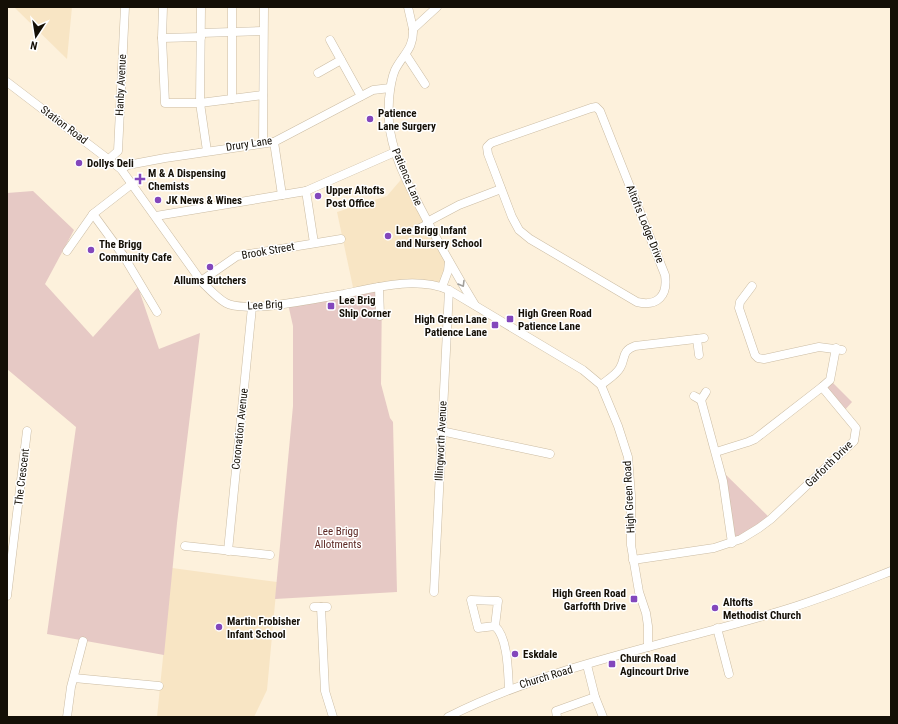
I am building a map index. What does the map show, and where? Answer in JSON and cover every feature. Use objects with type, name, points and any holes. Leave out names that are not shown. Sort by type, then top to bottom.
[{"type":"street","name":"Hanby Avenue","points":[[109,159],[118,151],[126,7]]},
{"type":"street","points":[[163,7],[162,38],[165,103],[200,103],[263,95]]},
{"type":"street","points":[[201,7],[200,103],[207,151]]},
{"type":"street","points":[[232,7],[232,99]]},
{"type":"street","points":[[263,143],[264,7]]},
{"type":"street","points":[[408,7],[413,29],[437,7]]},
{"type":"street","name":"Patience Lane","points":[[413,29],[412,43],[406,56],[400,61],[393,74],[390,88],[389,121],[395,152],[411,190],[428,223],[475,306]]},
{"type":"street","points":[[162,38],[263,31]]},
{"type":"street","points":[[330,40],[361,96]]},
{"type":"street","points":[[406,56],[425,84]]},
{"type":"street","points":[[318,73],[341,60]]},
{"type":"street","name":"Station Road","points":[[7,82],[121,168]]},
{"type":"street","name":"Drury Lane","points":[[121,168],[128,165],[207,151],[274,142],[373,90],[390,88]]},
{"type":"street","name":"Altofts Lodge Drive","points":[[596,107],[600,111],[665,275],[665,291],[661,298],[646,304],[637,302],[530,239],[519,230],[501,189],[488,154],[487,147],[491,143],[596,107]]},
{"type":"street","points":[[274,142],[282,195]]},
{"type":"street","points":[[156,216],[306,191],[395,152]]},
{"type":"street","name":"Lee Brig","points":[[121,168],[202,281],[210,290],[227,304],[252,307],[288,304],[379,287],[410,283],[423,284],[445,289]]},
{"type":"street","points":[[67,251],[93,214],[133,183]]},
{"type":"street","points":[[414,231],[459,205],[501,189]]},
{"type":"street","points":[[306,191],[314,243]]},
{"type":"street","points":[[93,214],[123,255],[156,312]]},
{"type":"street","name":"Brook Street","points":[[202,281],[237,256],[341,239]]},
{"type":"street","points":[[445,289],[449,262]]},
{"type":"street","points":[[716,452],[755,439],[822,388],[830,380],[839,349],[819,347],[764,359],[758,358],[755,355],[738,308],[740,302],[752,286]]},
{"type":"street","points":[[379,287],[380,316]]},
{"type":"street","name":"High Green Road","points":[[445,289],[583,370],[601,385],[618,426],[628,457],[631,495],[631,545],[639,592],[646,614],[648,626],[648,647]]},
{"type":"street","name":"Illingworth Avenue","points":[[434,592],[445,289]]},
{"type":"street","name":"Coronation Avenue","points":[[228,551],[252,307]]},
{"type":"street","points":[[601,385],[620,368],[624,353],[628,348],[701,339],[699,356]]},
{"type":"street","name":"Garforth Drive","points":[[633,560],[714,548],[732,543],[759,528],[854,441],[856,428],[822,388]]},
{"type":"street","points":[[700,396],[723,481],[732,543]]},
{"type":"street","name":"The Crescent","points":[[7,596],[28,431]]},
{"type":"street","points":[[441,431],[545,450]]},
{"type":"street","points":[[185,546],[270,555]]},
{"type":"street","name":"Church Road","points":[[448,717],[509,689],[648,647],[776,613],[817,600],[891,571]]},
{"type":"street","points":[[321,607],[325,691],[333,717]]},
{"type":"street","points":[[495,626],[499,630],[504,644],[508,664],[509,689]]},
{"type":"street","points":[[718,628],[729,674]]},
{"type":"street","points":[[67,717],[71,687],[83,641]]},
{"type":"street","points":[[587,665],[595,697],[603,717]]},
{"type":"street","points":[[74,678],[147,689],[159,686]]},
{"type":"street","points":[[557,717],[556,712],[595,697]]},
{"type":"shaded area","points":[[14,7],[72,7],[67,59]]},
{"type":"shaded area","name":"Lee Brigg Infant and Nursery School","points":[[405,175],[449,262],[442,287],[423,284],[354,292],[337,212],[387,196]]},
{"type":"shaded area","name":"Martin Frobisher Infant School","points":[[172,568],[277,582],[267,690],[254,717],[157,717]]},
{"type":"green space","points":[[33,191],[74,230],[45,284],[93,337],[138,287],[159,349],[200,333],[177,523],[164,655],[47,634],[76,427],[7,369],[7,193]]},
{"type":"green space","name":"Lee Brigg Allotments","points":[[382,287],[381,384],[390,418],[393,422],[397,592],[275,599],[293,406],[293,326],[288,304]]},
{"type":"green space","points":[[830,380],[852,402],[843,412],[822,387]]},
{"type":"green space","points":[[721,470],[771,519],[732,543]]},
{"type":"place","name":"Patience Lane Surgery","points":[[370,119]]},
{"type":"place","name":"Dollys Deli","points":[[79,163]]},
{"type":"place","name":"M & A Dispensing Chemists","points":[[140,179]]},
{"type":"place","name":"Upper Altofts Post Office","points":[[318,196]]},
{"type":"place","name":"JK News & Wines","points":[[158,200]]},
{"type":"place","name":"Lee Brigg Infant and Nursery School","points":[[388,236]]},
{"type":"place","name":"The Brigg Community Cafe","points":[[91,250]]},
{"type":"place","name":"Allums Butchers","points":[[210,267]]},
{"type":"place","name":"Lee Brig Ship Corner","points":[[331,306]]},
{"type":"place","name":"High Green Road Patience Lane","points":[[510,319]]},
{"type":"place","name":"High Green Lane Patience Lane","points":[[495,325]]},
{"type":"place","name":"High Green Road Garfofth Drive","points":[[634,599]]},
{"type":"place","name":"Altofts Methodist Church","points":[[715,608]]},
{"type":"place","name":"Martin Frobisher Infant School","points":[[219,627]]},
{"type":"place","name":"Eskdale","points":[[515,654]]},
{"type":"place","name":"Church Road Agincourt Drive","points":[[612,664]]}]
